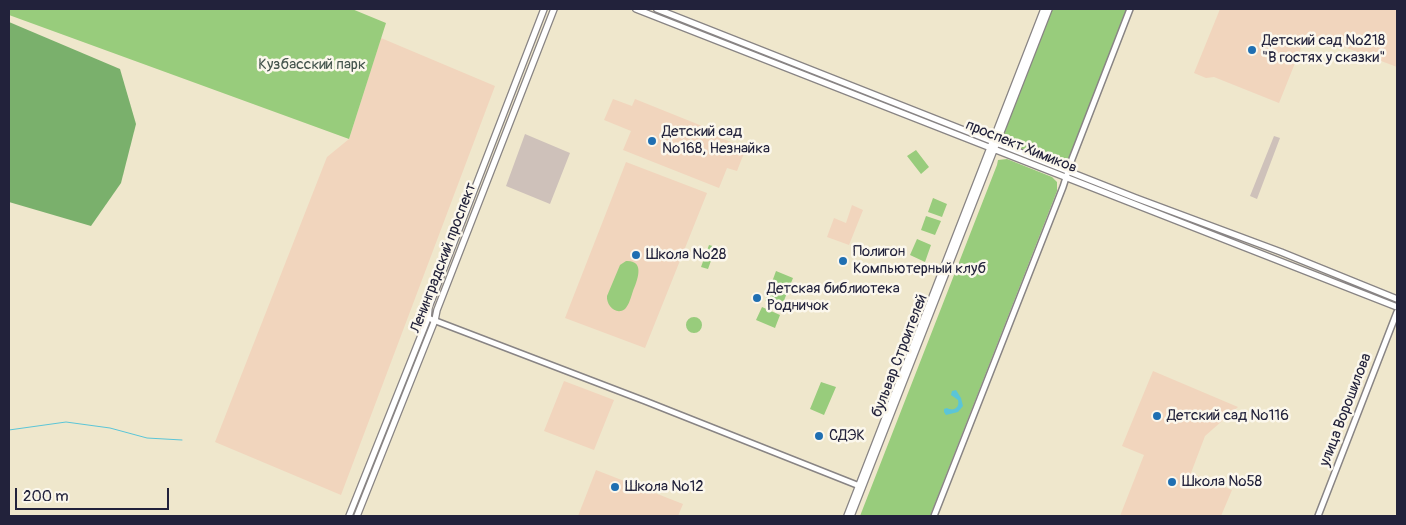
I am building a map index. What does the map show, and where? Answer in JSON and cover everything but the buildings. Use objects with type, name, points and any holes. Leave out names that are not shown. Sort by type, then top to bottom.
[{"type":"main road","name":"Ленинградский проспект","points":[[349,516],[428,318],[429,307],[544,9]]},
{"type":"main road","name":"Ленинградский проспект","points":[[357,516],[435,320],[437,310],[554,9]]},
{"type":"main road","name":"проспект Химиков","points":[[636,9],[1397,307]]},
{"type":"main road","name":"проспект Химиков","points":[[657,9],[1397,299]]},
{"type":"main road","name":"бульвар Строителей","points":[[846,516],[860,487],[1044,9]]},
{"type":"main road","name":"бульвар Строителей","points":[[994,142],[1049,9]]},
{"type":"main road","name":"бульвар Строителей","points":[[852,516],[860,487]]},
{"type":"street","points":[[934,516],[1130,9]]},
{"type":"street","name":"улица Ворошилова","points":[[1318,516],[1397,312]]},
{"type":"street","points":[[428,318],[645,401],[860,487]]},
{"type":"shaded area","name":"Детский сад №218 \"В гостях у сказки\"","points":[[1220,9],[1397,9],[1397,67],[1307,33],[1279,103],[1214,77],[1206,78],[1194,73]]},
{"type":"shaded area","points":[[381,38],[495,86],[341,495],[215,442],[327,157],[349,139]]},
{"type":"shaded area","points":[[613,99],[632,106],[635,99],[722,134],[721,138],[746,148],[737,171],[727,168],[719,188],[623,150],[631,131],[604,120]]},
{"type":"shaded area","points":[[525,134],[570,153],[550,204],[506,186]]},
{"type":"shaded area","points":[[1274,136],[1280,138],[1257,199],[1250,196]]},
{"type":"shaded area","name":"Школа №28","points":[[626,162],[707,193],[645,348],[565,318]]},
{"type":"shaded area","points":[[852,205],[863,210],[849,245],[827,237],[834,218],[846,223]]},
{"type":"shaded area","points":[[1153,371],[1238,407],[1205,436],[1191,473],[1232,490],[1221,516],[1120,516],[1144,455],[1122,446]]},
{"type":"shaded area","points":[[564,381],[614,400],[594,450],[544,431]]},
{"type":"shaded area","name":"Школа №12","points":[[596,470],[683,504],[678,516],[578,516]]},
{"type":"green space","name":"Кузбасский парк","points":[[9,9],[352,9],[386,23],[349,139],[9,15]]},
{"type":"green space","points":[[1049,9],[1130,9],[1068,171],[997,143]]},
{"type":"green space","points":[[9,22],[120,69],[136,124],[121,183],[91,226],[9,202]]},
{"type":"green space","points":[[916,150],[929,167],[921,174],[907,156]]},
{"type":"green space","points":[[1007,159],[1052,177],[1057,182],[1057,191],[930,516],[860,516],[998,160]]},
{"type":"green space","points":[[933,198],[947,204],[942,217],[928,212]]},
{"type":"green space","points":[[926,216],[941,221],[935,235],[921,230]]},
{"type":"green space","points":[[917,239],[931,245],[925,262],[910,255]]},
{"type":"green space","points":[[709,245],[716,247],[708,269],[701,267]]},
{"type":"green space","points":[[626,261],[636,264],[638,267],[638,277],[628,305],[622,311],[618,311],[610,306],[607,296],[620,265]]},
{"type":"green space","points":[[776,271],[793,278],[781,308],[765,301]]},
{"type":"green space","points":[[762,307],[780,315],[775,328],[756,320]]},
{"type":"green space","points":[[694,317],[702,325],[694,333],[686,325]]},
{"type":"green space","points":[[821,382],[836,387],[824,415],[810,409]]},
{"type":"water","points":[[956,390],[963,406],[958,412],[946,415],[944,409],[954,409],[958,405],[958,400],[951,395],[952,391]]},
{"type":"waterway","points":[[9,430],[66,422],[110,428],[147,438],[182,440]]},
{"type":"place","name":"Детский сад №218 \"В гостях у сказки\"","points":[[1252,50]]},
{"type":"place","name":"Детский сад №168, Незнайка","points":[[652,141]]},
{"type":"place","name":"Школа №28","points":[[636,255]]},
{"type":"place","name":"Полигон Компьютерный клуб","points":[[843,261]]},
{"type":"place","name":"Детская библиотека Родничок","points":[[757,298]]},
{"type":"place","name":"Детский сад №116","points":[[1157,416]]},
{"type":"place","name":"СДЭК","points":[[819,436]]},
{"type":"place","name":"Школа №58","points":[[1172,482]]},
{"type":"place","name":"Школа №12","points":[[615,487]]}]
